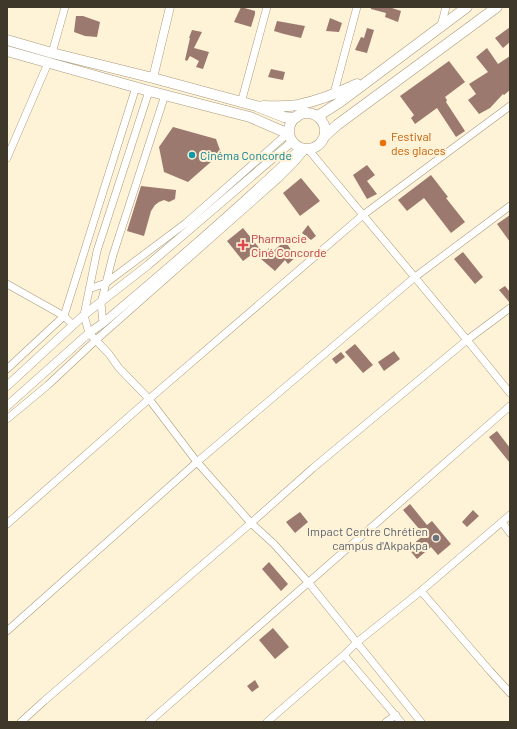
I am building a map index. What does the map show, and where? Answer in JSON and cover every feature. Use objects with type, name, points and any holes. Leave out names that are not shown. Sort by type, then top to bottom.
[{"type":"main road","points":[[318,116],[340,102],[467,7]]},
{"type":"main road","points":[[324,136],[497,7]]},
{"type":"main road","points":[[7,40],[256,106],[284,117],[297,117]]},
{"type":"main road","points":[[7,51],[149,91],[250,117],[298,143],[313,148],[319,145],[323,140],[325,131],[322,120],[318,116],[307,113],[302,114],[292,123],[290,132],[298,143]]},
{"type":"main road","points":[[256,106],[298,105],[319,99],[367,79],[385,68]]},
{"type":"street","points":[[52,53],[65,7]]},
{"type":"street","points":[[153,78],[170,7]]},
{"type":"street","points":[[241,103],[267,7]]},
{"type":"street","points":[[334,93],[357,7]]},
{"type":"street","points":[[441,26],[446,7]]},
{"type":"street","points":[[7,158],[48,63]]},
{"type":"street","points":[[7,369],[64,316],[136,87]]},
{"type":"street","points":[[149,91],[97,251],[84,315],[89,333],[109,354],[119,368],[149,399],[197,462],[251,523],[274,544],[308,582],[421,722]]},
{"type":"street","points":[[103,323],[101,302],[113,255],[164,95]]},
{"type":"street","points":[[7,524],[362,215],[510,106]]},
{"type":"street","points":[[89,289],[106,283],[186,223],[298,143]]},
{"type":"street","points":[[298,143],[415,277],[510,393]]},
{"type":"street","points":[[7,386],[84,315],[298,143]]},
{"type":"street","points":[[7,406],[89,333],[197,244],[267,180],[298,143]]},
{"type":"street","points":[[7,419],[278,179],[294,163],[298,143]]},
{"type":"street","points":[[7,631],[197,462],[415,277],[510,206]]},
{"type":"street","points":[[7,284],[64,316],[73,325]]},
{"type":"street","points":[[22,722],[44,701],[313,468],[467,340],[510,308]]},
{"type":"street","points":[[149,722],[510,406]]},
{"type":"street","points":[[267,722],[356,643],[421,591],[510,515]]},
{"type":"street","points":[[502,522],[510,533]]},
{"type":"street","points":[[421,591],[510,693]]},
{"type":"street","points":[[344,655],[401,722]]},
{"type":"street","points":[[386,722],[396,715]]},
{"type":"building","points":[[241,7],[255,11],[251,27],[234,22]]},
{"type":"building","points":[[371,7],[389,7],[401,11],[398,22],[385,17],[386,13],[371,9]]},
{"type":"building","points":[[76,16],[83,16],[100,22],[97,37],[85,36],[74,32]]},
{"type":"building","points":[[330,18],[342,23],[339,32],[326,31]]},
{"type":"building","points":[[277,21],[305,26],[301,38],[274,31]]},
{"type":"building","points":[[510,27],[510,42],[503,48],[495,38]]},
{"type":"building","points":[[367,28],[374,30],[367,53],[355,50],[361,37],[364,38]]},
{"type":"building","points":[[192,30],[202,32],[194,48],[209,52],[203,69],[196,67],[199,61],[190,56],[187,61],[185,60]]},
{"type":"building","points":[[487,48],[498,64],[510,56],[510,90],[504,95],[503,94],[490,108],[479,114],[468,100],[476,94],[469,84],[488,72],[476,57]]},
{"type":"building","points":[[449,61],[465,82],[445,97],[447,100],[446,102],[465,131],[456,137],[437,108],[415,124],[411,118],[414,115],[400,96]]},
{"type":"building","points":[[271,69],[285,72],[283,80],[268,77]]},
{"type":"building","points":[[173,127],[216,139],[221,153],[188,182],[164,172],[159,147]]},
{"type":"building","points":[[367,165],[375,175],[367,181],[377,194],[367,199],[353,175]]},
{"type":"building","points":[[431,175],[448,197],[446,198],[465,222],[451,233],[424,198],[407,211],[398,200]]},
{"type":"building","points":[[301,178],[320,201],[300,216],[283,193]]},
{"type":"building","points":[[141,186],[176,190],[175,199],[169,202],[164,200],[155,205],[151,211],[144,236],[127,231]]},
{"type":"building","points":[[510,215],[510,242],[497,224]]},
{"type":"building","points":[[308,225],[316,236],[311,240],[302,233]]},
{"type":"building","points":[[243,228],[264,254],[269,248],[272,252],[285,241],[296,257],[288,264],[285,260],[275,271],[254,253],[243,261],[227,241]]},
{"type":"building","points":[[463,252],[483,277],[475,284],[454,259]]},
{"type":"building","points":[[505,286],[510,292],[510,303],[499,290]]},
{"type":"building","points":[[355,344],[373,365],[363,373],[345,352]]},
{"type":"building","points":[[394,351],[400,359],[384,371],[378,362]]},
{"type":"building","points":[[341,352],[345,357],[336,364],[332,359]]},
{"type":"building","points":[[497,431],[510,448],[510,463],[489,437]]},
{"type":"building","points":[[410,504],[427,525],[432,521],[451,544],[438,555],[431,547],[417,559],[408,548],[423,536],[419,531],[420,530],[403,510]]},
{"type":"building","points":[[473,510],[479,516],[467,527],[462,522]]},
{"type":"building","points":[[300,512],[308,522],[295,533],[286,522]]},
{"type":"building","points":[[269,562],[288,584],[281,591],[262,569]]},
{"type":"building","points":[[273,628],[289,647],[275,659],[259,640]]},
{"type":"building","points":[[255,680],[259,687],[252,692],[247,686]]},
{"type":"place","name":"Festival des glaces","points":[[383,143]]},
{"type":"place","name":"Cinéma Concorde","points":[[192,155]]},
{"type":"place","name":"Pharmacie Ciné Concorde","points":[[243,245]]},
{"type":"place","name":"Impact Centre Chrétien campus d'Akpakpa","points":[[436,538]]}]
